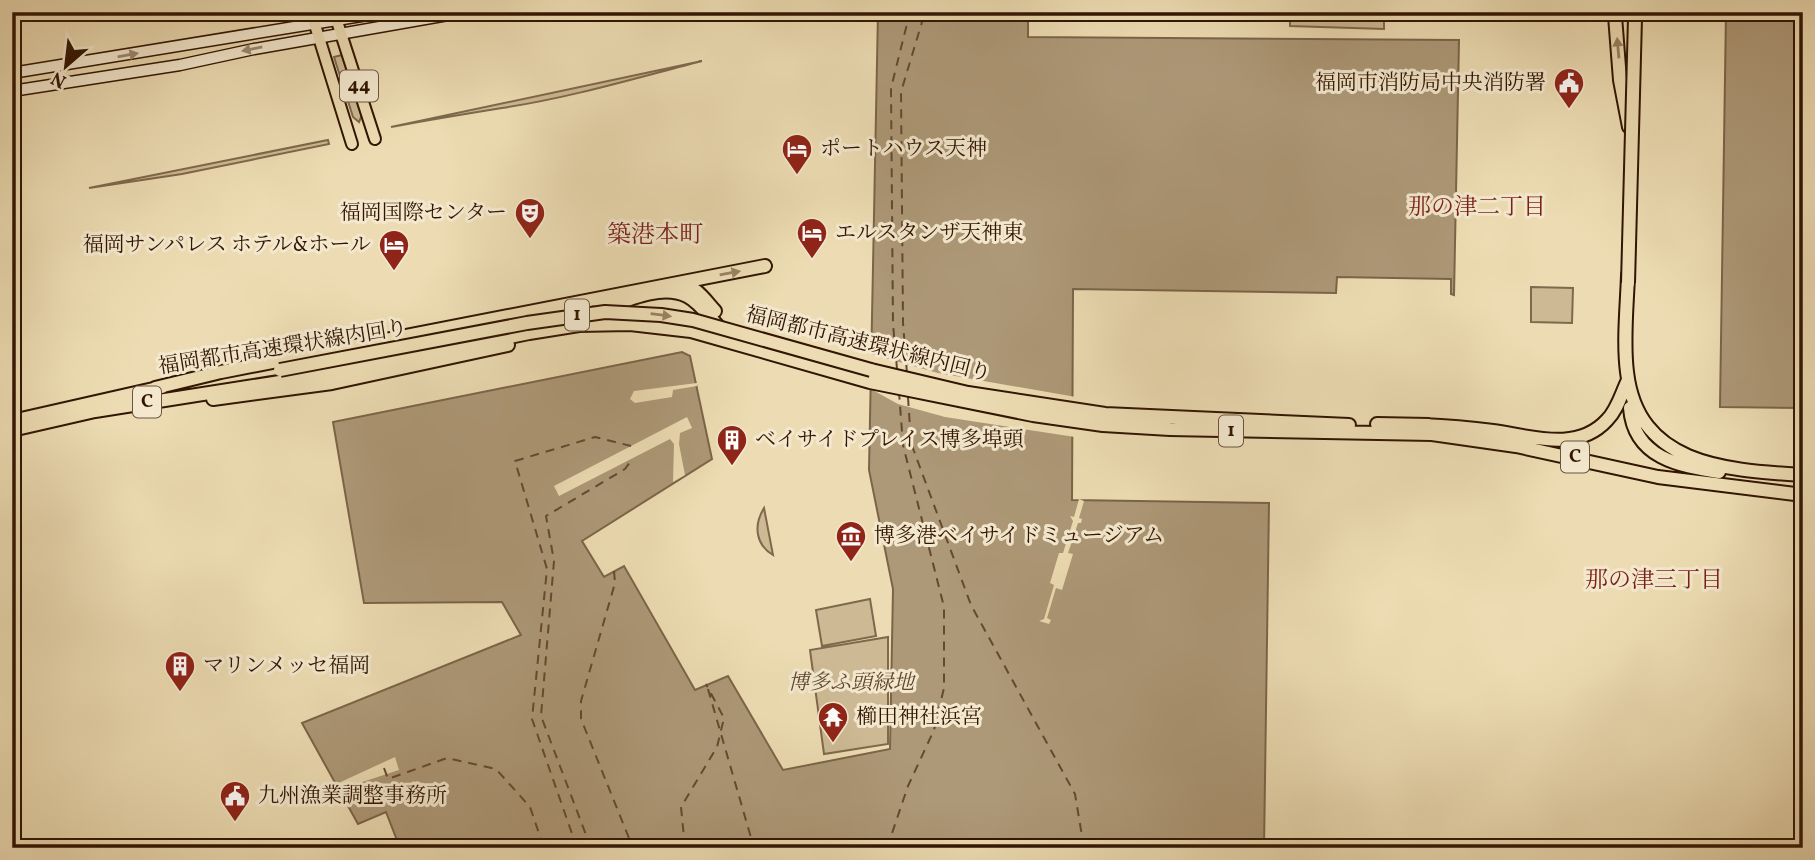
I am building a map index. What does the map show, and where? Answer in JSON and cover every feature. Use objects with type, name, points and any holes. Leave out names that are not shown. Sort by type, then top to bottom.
[{"type":"highway","points":[[1635,15],[1627,377],[1639,417],[1651,433],[1670,448],[1693,459],[1803,475]]},
{"type":"highway","points":[[1615,16],[1620,80],[1632,144],[1627,377],[1635,431],[1645,446],[1659,457],[1692,468],[1803,483]]},
{"type":"highway","points":[[155,388],[221,372],[338,351],[646,287],[765,266]]},
{"type":"highway","points":[[95,411],[286,391],[432,363],[492,350],[565,321],[647,295],[668,292],[687,296],[705,311],[720,329],[740,341],[764,345],[724,323],[703,295],[691,287],[681,284],[646,287]]},
{"type":"highway","name":"福岡都市高速環状線内回り","points":[[12,421],[155,388],[328,363],[579,314],[631,313],[693,320],[936,387],[1105,414],[1348,424],[1468,435],[1681,478],[1803,493]]},
{"type":"highway","name":"C","points":[[12,430],[95,411],[330,374],[529,334],[605,324],[691,331],[870,382]]},
{"type":"highway","points":[[1348,424],[1452,426],[1543,439],[1575,440],[1598,430],[1609,420],[1627,377]]},
{"type":"highway","points":[[1286,432],[1385,424],[1454,426],[1550,440],[1566,439],[1588,433],[1605,422],[1627,377]]},
{"type":"highway","name":"1","points":[[870,382],[966,404],[1103,425],[1286,432],[1387,432],[1467,437],[1658,477],[1803,493]]},
{"type":"main road","points":[[12,73],[313,18],[386,12]]},
{"type":"main road","points":[[12,92],[180,65],[319,37],[465,12]]},
{"type":"main road","name":"44","points":[[335,16],[376,139]]},
{"type":"main road","name":"44","points":[[313,18],[352,144]]},
{"type":"green space","points":[[1290,12],[1384,12],[1384,29],[1290,26]]},
{"type":"green space","points":[[342,55],[362,115],[359,122],[353,117],[334,57]]},
{"type":"green space","points":[[702,61],[552,99],[391,127]]},
{"type":"green space","points":[[328,140],[329,144],[182,174],[89,188]]},
{"type":"green space","points":[[1531,287],[1573,288],[1572,323],[1531,322]]},
{"type":"green space","points":[[764,508],[773,555],[763,546],[758,534],[758,522]]},
{"type":"green space","points":[[870,599],[876,636],[822,646],[816,610]]},
{"type":"green space","name":"博多ふ頭緑地","points":[[888,637],[888,744],[824,754],[810,650]]},
{"type":"shaded area","points":[[878,12],[1028,12],[1028,37],[1459,40],[1454,295],[1451,294],[1451,279],[1337,277],[1336,293],[1073,289],[1072,500],[1269,503],[1264,848],[400,848],[386,812],[358,824],[302,723],[521,635],[502,602],[364,603],[333,422],[682,352],[690,356],[712,459],[582,541],[604,577],[624,566],[695,690],[728,676],[783,770],[890,749],[893,589],[869,470]]},
{"type":"shaded area","points":[[1726,12],[1803,12],[1803,408],[1720,407]]},
{"type":"pier","points":[[867,353],[938,373],[1076,397],[1075,437],[945,417],[898,404],[867,387]]},
{"type":"pier","points":[[697,383],[697,386],[673,390],[672,397],[635,403],[630,399],[634,391]]},
{"type":"pier","points":[[687,417],[692,428],[680,433],[679,444],[685,475],[673,482],[674,444],[670,439],[559,496],[554,486]]},
{"type":"pier","points":[[1079,499],[1084,501],[1079,518],[1082,519],[1081,523],[1078,523],[1068,553],[1073,554],[1062,590],[1056,588],[1047,618],[1051,620],[1049,624],[1039,621],[1044,619],[1054,585],[1050,583],[1073,521],[1070,516],[1074,517]]},
{"type":"pier","points":[[395,757],[399,770],[335,791],[332,786]]},
{"type":"ferry route","points":[[897,369],[893,324],[891,88],[910,12]]},
{"type":"ferry route","points":[[907,374],[903,323],[901,92],[925,12]]},
{"type":"ferry route","points":[[887,848],[908,786],[934,730],[944,688],[944,607],[903,445],[899,392]]},
{"type":"ferry route","points":[[908,397],[911,443],[971,605],[1075,794],[1084,848]]},
{"type":"ferry route","points":[[577,848],[532,719],[547,569],[515,461],[595,437],[631,446]]},
{"type":"ferry route","points":[[591,848],[541,716],[554,561],[546,516],[625,469],[633,458]]},
{"type":"ferry route","points":[[614,571],[615,583],[581,701],[581,719],[633,848]]},
{"type":"ferry route","points":[[685,848],[681,807],[717,747],[724,718],[706,684]]},
{"type":"ferry route","points":[[708,689],[754,848]]},
{"type":"ferry route","points":[[384,768],[388,779],[447,758],[496,769],[530,807],[544,848]]},
{"type":"place","name":"福岡市消防局中央消防署","points":[[1569,110]]},
{"type":"place","name":"ポートハウス天神","points":[[797,176]]},
{"type":"place","name":"福岡国際センター","points":[[530,240]]},
{"type":"place","name":"エルスタンザ天神東","points":[[812,260]]},
{"type":"place","name":"福岡サンパレス ホテル&ホール","points":[[394,272]]},
{"type":"place","name":"ベイサイドプレイス博多埠頭","points":[[732,467]]},
{"type":"place","name":"博多港ベイサイドミュージアム","points":[[851,563]]},
{"type":"place","name":"マリンメッセ福岡","points":[[180,693]]},
{"type":"place","name":"櫛田神社浜宮","points":[[833,744]]},
{"type":"place","name":"九州漁業調整事務所","points":[[235,823]]},
{"type":"district","name":"那の津二丁目","points":[[1477,208]]},
{"type":"district","name":"築港本町","points":[[655,236]]},
{"type":"district","name":"那の津三丁目","points":[[1654,581]]}]
